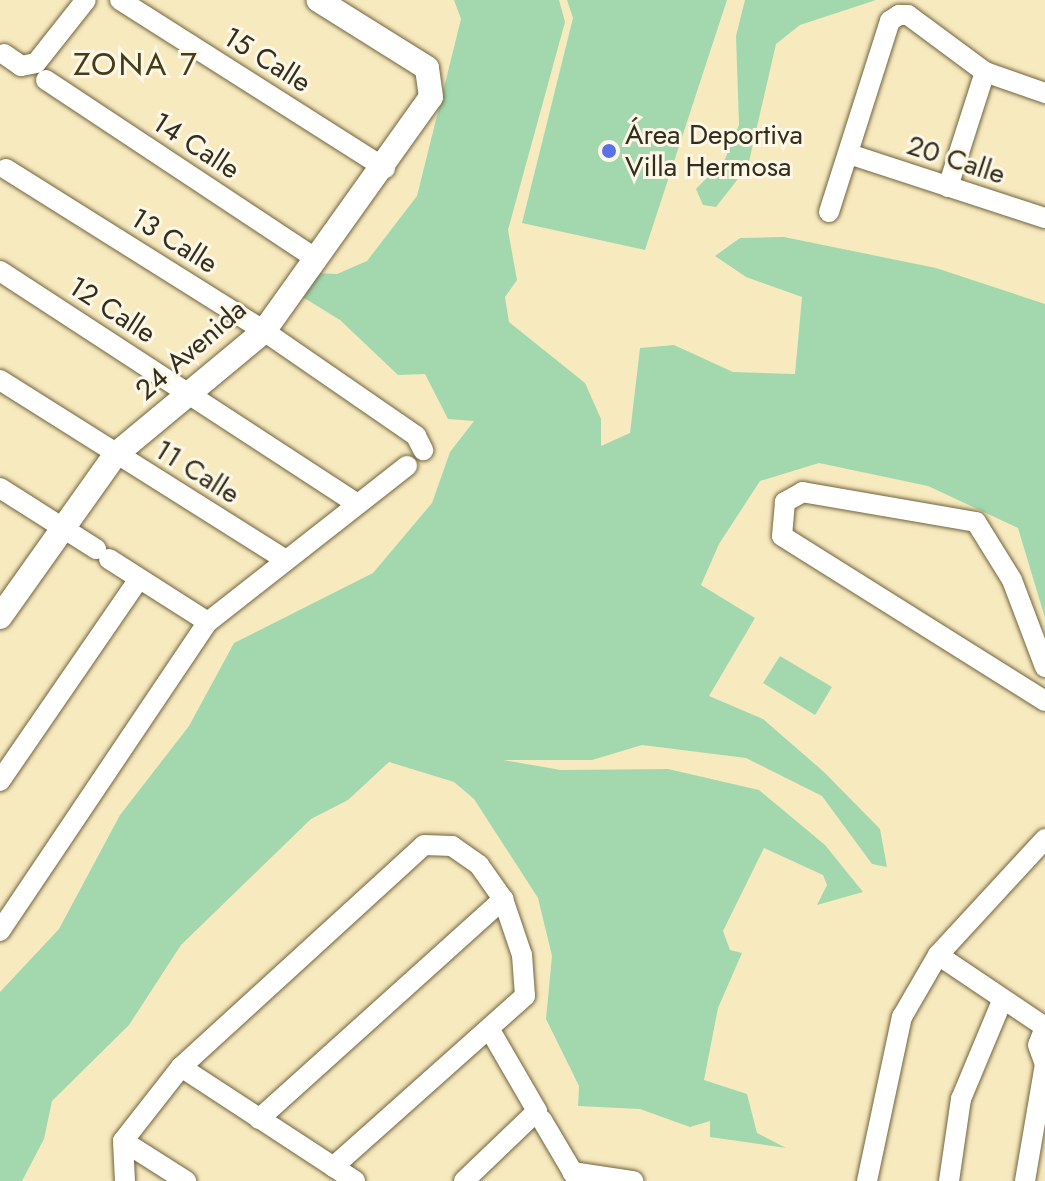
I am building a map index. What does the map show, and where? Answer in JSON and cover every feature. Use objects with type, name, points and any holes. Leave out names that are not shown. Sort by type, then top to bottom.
[{"type":"main road","name":"24 Avenida","points":[[4,602],[116,454],[264,331],[385,168],[431,97],[432,79],[427,68],[318,0]]},
{"type":"street","points":[[4,54],[21,66],[36,63],[86,0]]},
{"type":"street","name":"15 Calle","points":[[120,0],[385,168]]},
{"type":"street","points":[[829,212],[890,21],[908,15],[985,72],[1045,93]]},
{"type":"street","points":[[948,187],[985,72]]},
{"type":"street","name":"14 Calle","points":[[46,80],[316,259]]},
{"type":"street","name":"20 Calle","points":[[849,154],[1044,216]]},
{"type":"street","name":"13 Calle","points":[[6,169],[264,331],[416,436],[423,450]]},
{"type":"street","name":"12 Calle","points":[[0,271],[354,502]]},
{"type":"street","name":"11 Calle","points":[[0,380],[283,558]]},
{"type":"street","points":[[0,931],[208,622],[354,502],[407,466]]},
{"type":"street","points":[[0,488],[208,622]]},
{"type":"street","points":[[1045,667],[1012,580],[976,522],[803,492],[785,502],[782,536],[1045,701]]},
{"type":"street","points":[[0,781],[139,579]]},
{"type":"street","points":[[867,1181],[902,1017],[938,955],[1045,839]]},
{"type":"street","points":[[125,1181],[123,1141],[181,1067],[424,845],[464,853],[503,899],[522,955],[525,996],[333,1167]]},
{"type":"street","points":[[259,1119],[503,899]]},
{"type":"street","points":[[938,955],[1002,1001],[1045,1027],[1038,1045],[1045,1064],[1037,1145],[1025,1181]]},
{"type":"street","points":[[949,1181],[965,1087],[1002,1001]]},
{"type":"street","points":[[464,1181],[537,1111],[490,1030]]},
{"type":"street","points":[[181,1067],[355,1181]]},
{"type":"street","points":[[542,1120],[583,1177],[633,1181]]},
{"type":"street","points":[[123,1141],[186,1181]]},
{"type":"green space","points":[[454,0],[559,0],[565,22],[508,230],[517,280],[505,297],[509,322],[585,383],[601,419],[601,446],[630,433],[640,348],[674,345],[733,372],[795,374],[802,297],[746,277],[715,256],[740,238],[784,237],[936,268],[1045,304],[1045,618],[1018,528],[928,486],[819,463],[760,481],[719,544],[701,585],[755,618],[709,696],[763,719],[824,772],[880,829],[887,867],[872,864],[822,796],[746,758],[642,745],[592,760],[503,760],[561,770],[668,769],[759,790],[825,845],[863,892],[817,905],[827,885],[823,875],[764,848],[723,931],[730,950],[742,953],[718,1008],[704,1080],[747,1094],[757,1133],[786,1148],[710,1137],[710,1121],[690,1127],[640,1109],[578,1106],[579,1086],[546,1019],[552,956],[538,898],[474,799],[454,782],[389,762],[348,800],[311,819],[181,945],[129,1025],[52,1101],[44,1139],[22,1181],[0,1181],[0,992],[59,929],[120,815],[189,726],[234,643],[373,573],[432,503],[450,452],[474,421],[448,419],[425,374],[398,375],[340,320],[301,296],[316,273],[337,274],[367,261],[417,196],[461,19]]},
{"type":"green space","name":"Área Deportiva Villa Hermosa","points":[[567,0],[727,0],[645,250],[522,223],[573,18]]},
{"type":"green space","points":[[745,0],[876,0],[800,25],[776,44],[748,166],[716,207],[703,205],[696,189],[725,159],[739,125],[736,36]]},
{"type":"green space","points":[[780,656],[832,687],[815,715],[763,683]]},
{"type":"place","name":"Área Deportiva Villa Hermosa","points":[[609,151]]},
{"type":"district","name":"ZONA 7","points":[[136,64]]}]
